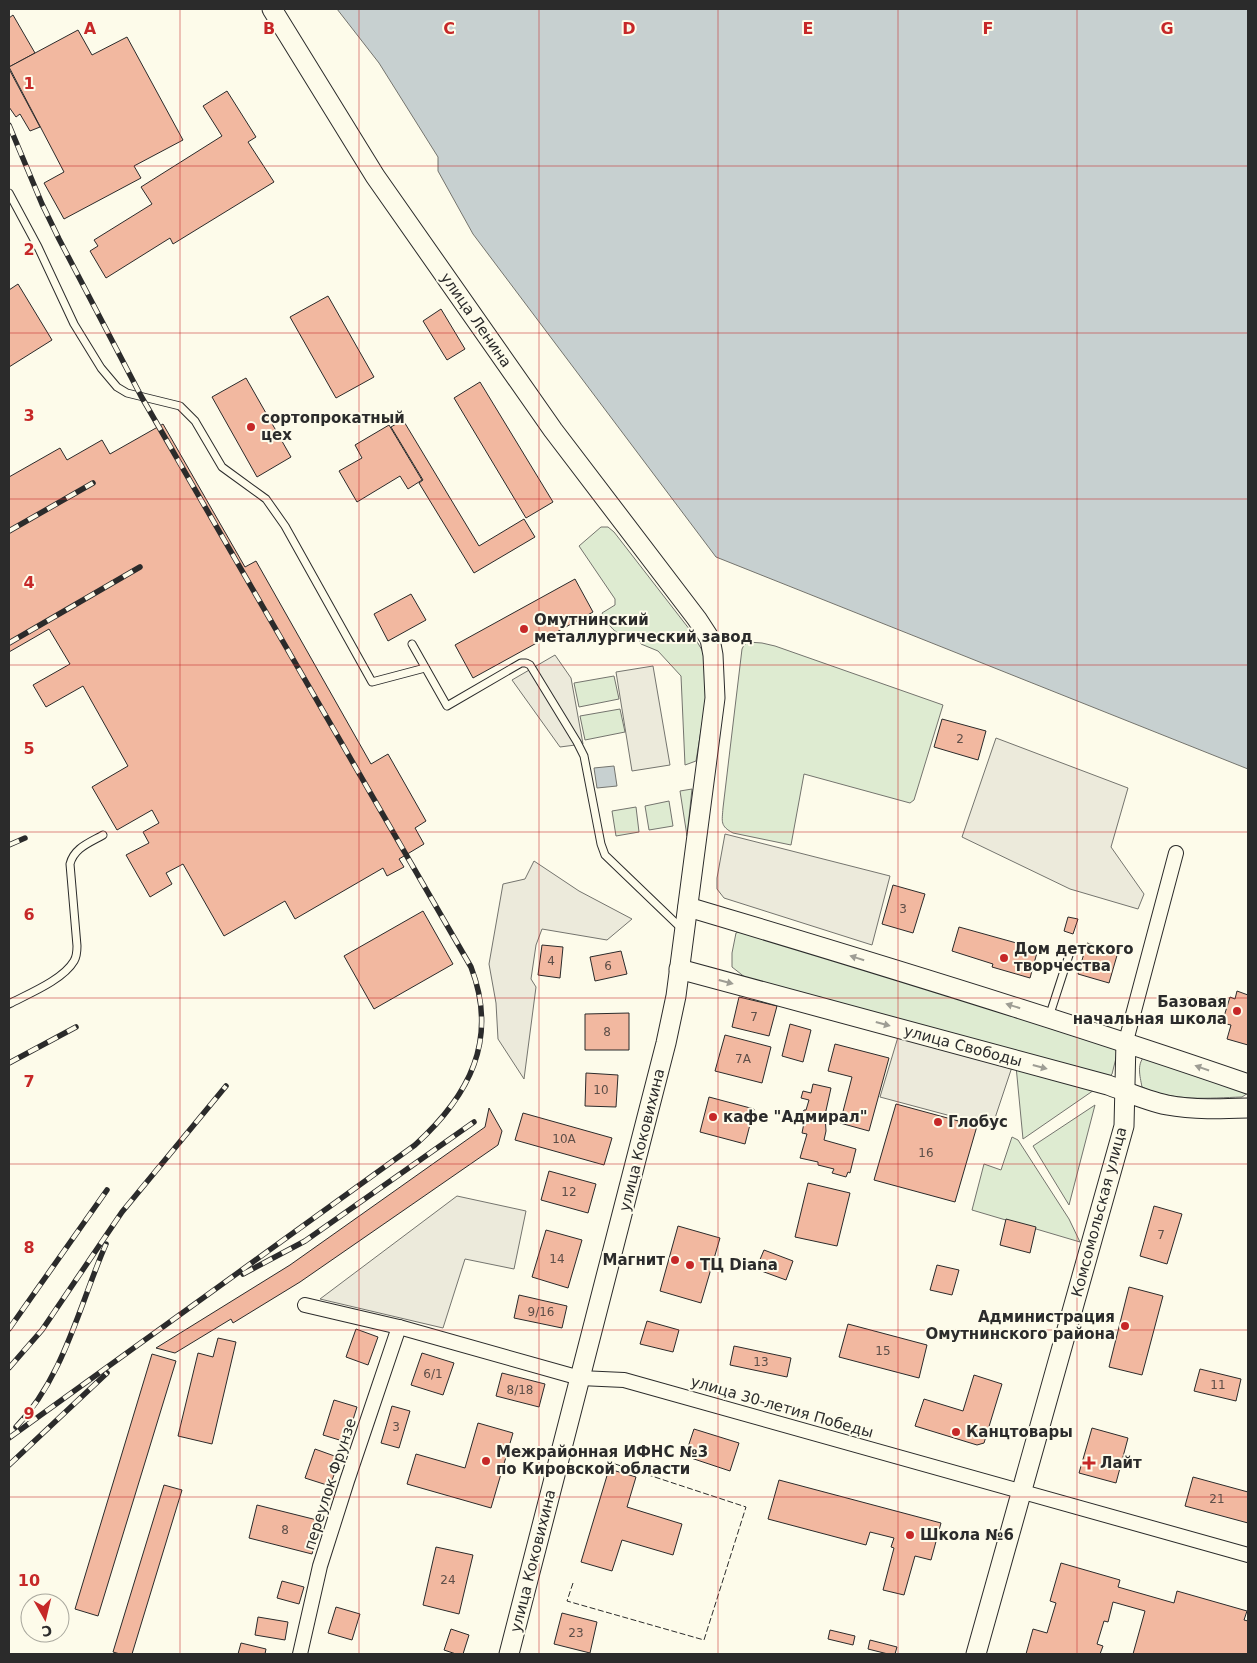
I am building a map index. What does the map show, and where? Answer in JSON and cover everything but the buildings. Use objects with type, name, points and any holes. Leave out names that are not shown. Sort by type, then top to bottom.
[{"type":"main road","name":"улица Ленина","points":[[272,9],[375,176],[553,430],[697,619]]},
{"type":"main road","name":"улица Коковихина","points":[[509,1654],[660,1069],[676,996],[715,698],[713,655],[710,639],[697,619]]},
{"type":"main road","points":[[688,907],[1126,1041],[1248,1084]]},
{"type":"main road","name":"улица Свободы","points":[[679,969],[1125,1091],[1164,1104],[1216,1110],[1248,1108]]},
{"type":"main road","name":"Комсомольская улица","points":[[976,1654],[1124,1126],[1126,1041]]},
{"type":"street","name":"Комсомольская улица","points":[[1126,1041],[1176,853]]},
{"type":"street","name":"улица 30-летия Победы","points":[[305,1305],[398,1327],[580,1378],[624,1380],[1248,1554]]},
{"type":"street","name":"переулок Фрунзе","points":[[300,1654],[320,1566],[398,1327]]},
{"type":"lane","points":[[9,193],[38,247],[74,324],[101,368],[117,387],[127,393],[180,406],[195,421],[222,467],[266,499],[285,526],[372,682],[426,668]]},
{"type":"lane","points":[[412,644],[447,706],[521,664],[526,663],[530,666],[584,756],[601,844],[605,855],[684,931]]},
{"type":"lane","points":[[9,1004],[56,978],[74,962],[77,946],[70,864],[77,850],[102,835]]},
{"type":"lane","points":[[1049,1017],[1070,949]]},
{"type":"green space","points":[[601,527],[608,527],[614,532],[690,630],[702,650],[706,664],[708,688],[696,761],[685,765],[681,676],[658,651],[641,644],[639,638],[625,636],[616,632],[602,613],[615,605],[615,599],[579,546]]},
{"type":"green space","points":[[748,642],[775,646],[943,705],[914,800],[910,803],[804,774],[791,845],[733,833],[726,828],[722,820],[723,808],[742,649]]},
{"type":"green space","points":[[614,676],[619,699],[579,707],[574,683]]},
{"type":"green space","points":[[620,709],[625,732],[585,740],[580,716]]},
{"type":"green space","points":[[692,789],[687,836],[680,791]]},
{"type":"green space","points":[[669,801],[673,826],[649,830],[645,806]]},
{"type":"green space","points":[[636,807],[639,832],[616,836],[612,811]]},
{"type":"green space","points":[[740,931],[838,960],[1118,1050],[1112,1074],[1108,1078],[746,978],[732,967],[732,953],[736,933]]},
{"type":"green space","points":[[1146,1055],[1248,1093],[1242,1097],[1191,1098],[1154,1092],[1142,1087],[1140,1066]]},
{"type":"green space","points":[[1016,1066],[1097,1088],[1023,1139]]},
{"type":"green space","points":[[1095,1105],[1069,1205],[1033,1146]]},
{"type":"green space","points":[[1012,1137],[1018,1140],[1069,1219],[1080,1242],[972,1210],[984,1164],[1001,1170]]},
{"type":"shaded area","points":[[337,9],[1248,9],[1248,769],[716,557],[473,234],[438,171],[438,157],[379,63]]},
{"type":"shaded area","points":[[555,655],[571,678],[583,744],[560,747],[512,680]]},
{"type":"shaded area","points":[[653,666],[670,765],[632,771],[616,672]]},
{"type":"shaded area","points":[[996,738],[1128,788],[1111,847],[1144,894],[1138,909],[1070,889],[962,837]]},
{"type":"shaded area","points":[[614,766],[617,786],[597,788],[594,768]]},
{"type":"shaded area","points":[[725,834],[890,876],[872,945],[724,898],[717,889],[717,878]]},
{"type":"shaded area","points":[[534,861],[579,891],[632,919],[607,940],[542,929],[536,945],[531,979],[536,987],[524,1079],[498,1039],[496,1003],[489,964],[503,884],[525,879]]},
{"type":"shaded area","points":[[898,1037],[1012,1067],[992,1127],[880,1097]]},
{"type":"shaded area","points":[[457,1196],[526,1211],[514,1269],[465,1259],[443,1328],[320,1299]]},
{"type":"railway","points":[[9,125],[42,204],[59,239],[141,396],[471,967],[479,994],[482,1019],[480,1042],[474,1065],[464,1086],[450,1107],[415,1145],[9,1438]]},
{"type":"railway","points":[[9,531],[93,483]]},
{"type":"railway","points":[[9,643],[140,567]]},
{"type":"railway","points":[[9,845],[25,838]]},
{"type":"railway","points":[[9,1063],[76,1027]]},
{"type":"railway","points":[[9,1368],[42,1330],[122,1212],[226,1086]]},
{"type":"railway","points":[[243,1274],[305,1241],[474,1122]]},
{"type":"railway","points":[[9,1329],[107,1190]]},
{"type":"railway","points":[[16,1427],[47,1386],[69,1340],[106,1244]]},
{"type":"railway","points":[[9,1465],[107,1373]]},
{"type":"fence","points":[[573,1583],[567,1601],[704,1640],[746,1507],[612,1463]]},
{"type":"place","name":"сортопрокатный цех","points":[[251,427]]},
{"type":"place","name":"Омутнинский металлургический завод","points":[[524,629]]},
{"type":"place","name":"Дом детского творчества","points":[[1004,958]]},
{"type":"place","name":"Базовая начальная школа","points":[[1237,1011]]},
{"type":"place","name":"кафе \"Адмирал\"","points":[[713,1117]]},
{"type":"place","name":"Глобус","points":[[938,1122]]},
{"type":"place","name":"Магнит","points":[[675,1260]]},
{"type":"place","name":"ТЦ Diana","points":[[690,1265]]},
{"type":"place","name":"Администрация Омутнинского района","points":[[1125,1326]]},
{"type":"place","name":"Канцтовары","points":[[956,1432]]},
{"type":"place","name":"Межрайонная ИФНС №3 по Кировской области","points":[[486,1461]]},
{"type":"place","name":"Лайт","points":[[1089,1463]]},
{"type":"place","name":"Школа №6","points":[[910,1535]]}]
